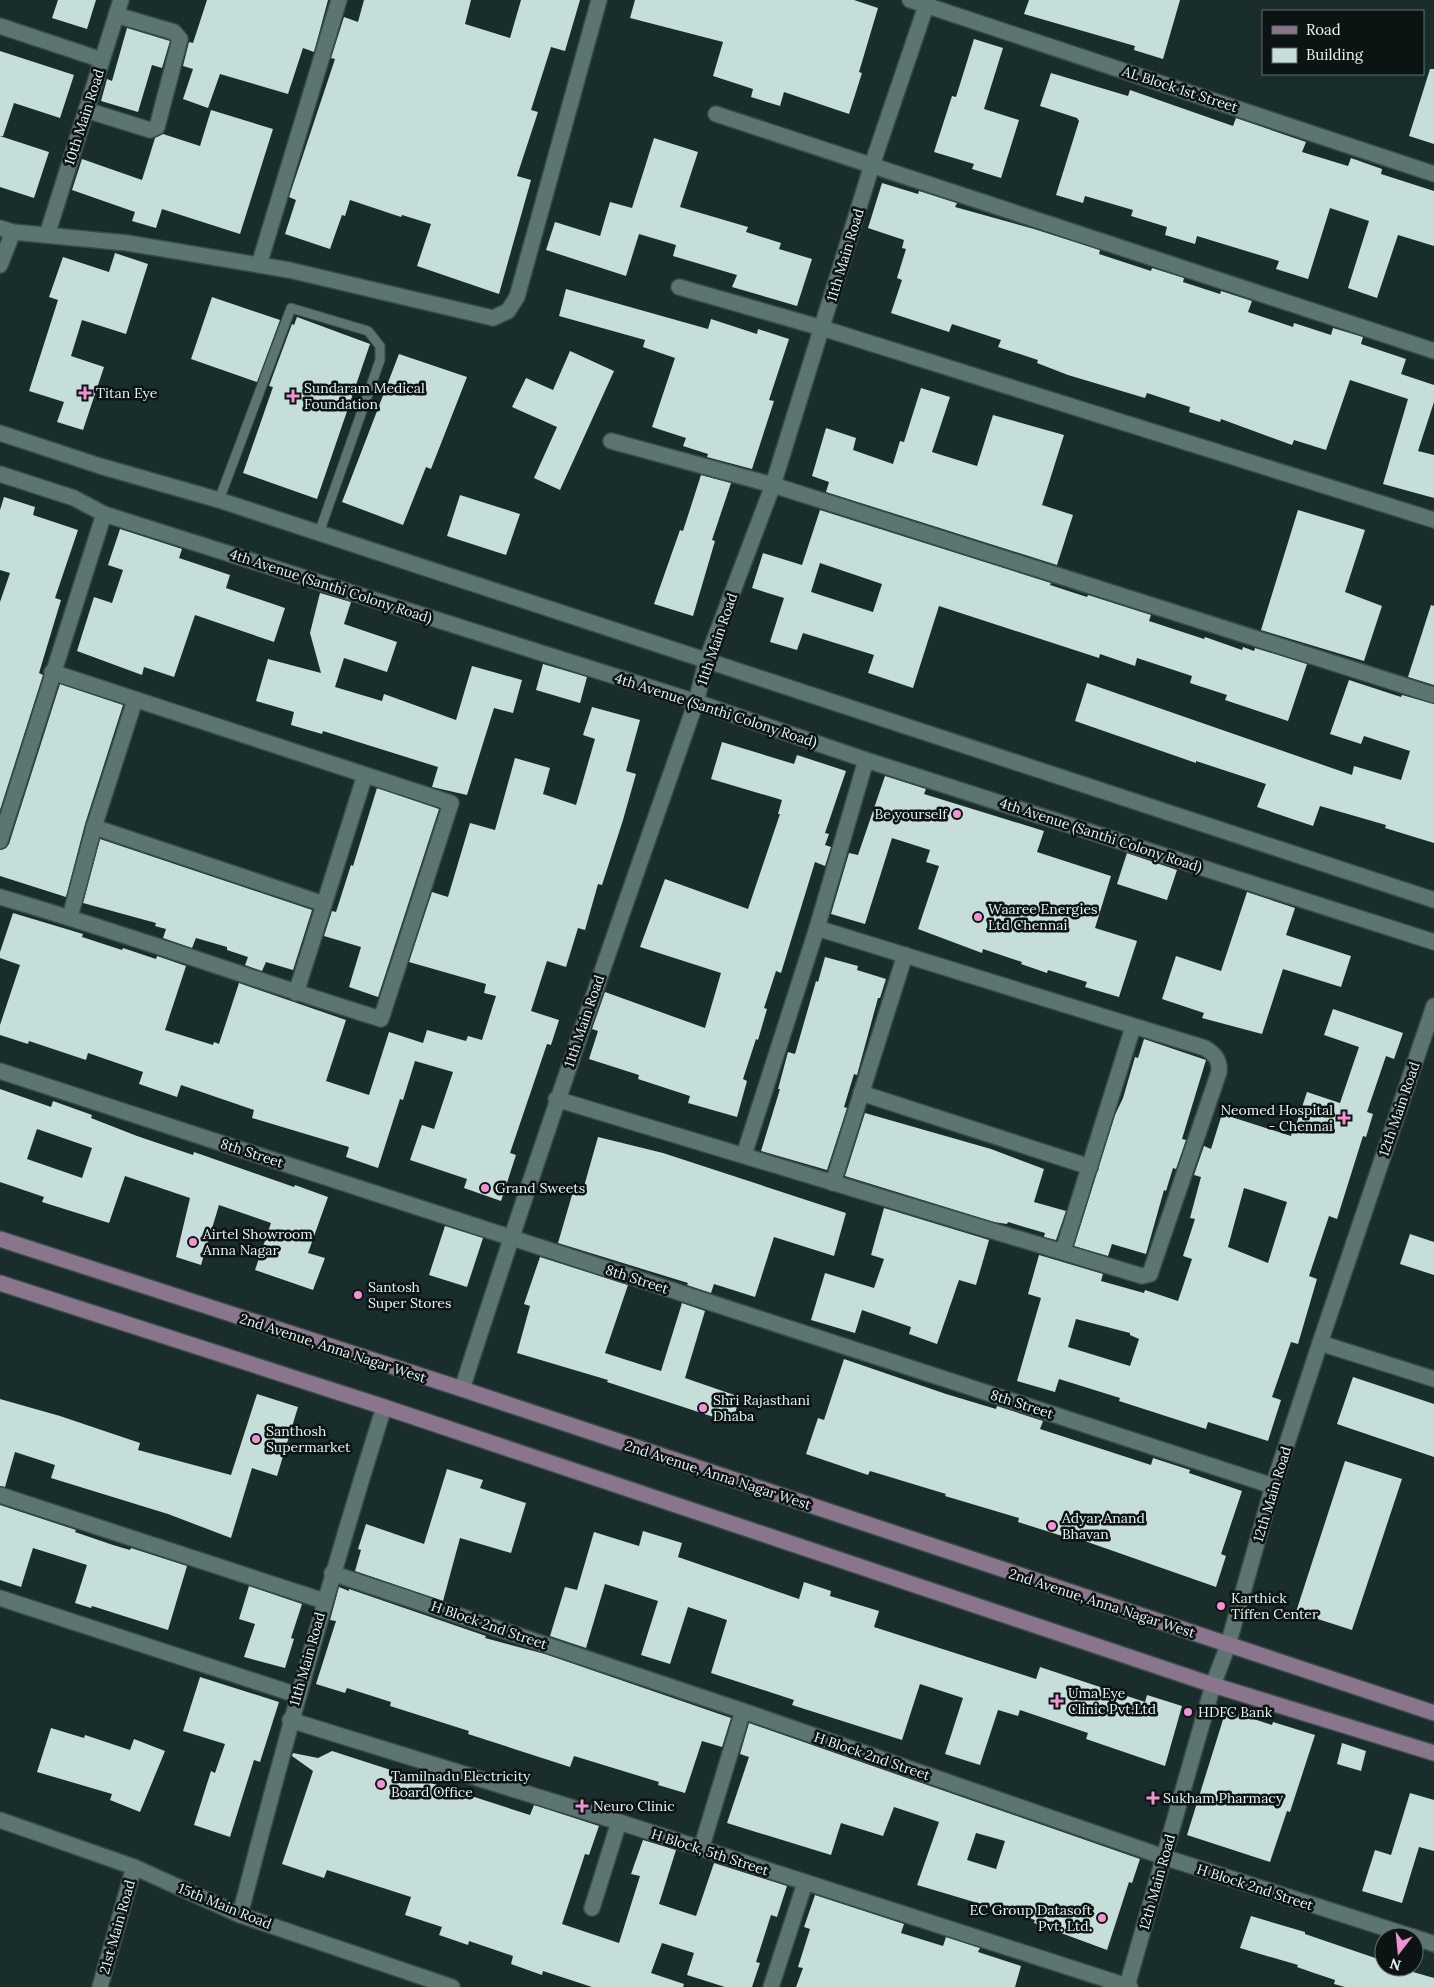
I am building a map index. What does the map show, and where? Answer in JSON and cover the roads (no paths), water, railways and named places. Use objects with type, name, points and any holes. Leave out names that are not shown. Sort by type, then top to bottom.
[{"type":"main road","name":"2nd Avenue, Anna Nagar West","points":[[0,1239],[462,1390],[1434,1713]]},
{"type":"main road","points":[[0,1283],[384,1407],[1213,1685],[1434,1753]]},
{"type":"street","points":[[259,265],[339,0]]},
{"type":"street","points":[[0,265],[6,230],[127,243],[289,270],[493,318],[508,310],[517,296],[599,0]]},
{"type":"street","name":"AL Block 1st Street","points":[[910,0],[927,3],[1434,174]]},
{"type":"street","name":"11th Main Road","points":[[462,1390],[513,1238],[556,1100],[696,702],[706,662],[773,485],[872,165],[927,3]]},
{"type":"street","points":[[86,110],[150,130],[157,127],[180,39],[174,32],[119,7]]},
{"type":"street","name":"10th Main Road","points":[[46,235],[119,7]]},
{"type":"street","points":[[0,26],[102,60]]},
{"type":"street","points":[[716,114],[1434,351]]},
{"type":"street","points":[[679,287],[822,328],[1434,520]]},
{"type":"street","points":[[0,433],[100,466],[219,500],[706,662],[1434,900]]},
{"type":"street","points":[[611,441],[773,485],[1434,695]]},
{"type":"street","name":"4th Avenue (Santhi Colony Road)","points":[[0,474],[74,498],[104,514],[696,702],[866,760],[1434,942]]},
{"type":"street","points":[[0,841],[52,672],[104,514]]},
{"type":"street","points":[[0,897],[70,917],[382,1020],[451,803],[52,672]]},
{"type":"street","points":[[70,917],[94,827],[135,700]]},
{"type":"street","points":[[744,1155],[817,928],[866,760]]},
{"type":"street","points":[[296,993],[365,775]]},
{"type":"street","points":[[94,827],[324,904]]},
{"type":"street","points":[[556,1100],[1142,1276],[1150,1274],[1220,1072],[1218,1060],[1214,1053],[1205,1048],[817,928]]},
{"type":"street","points":[[833,1183],[905,955]]},
{"type":"street","name":"12th Main Road","points":[[1128,1986],[1213,1685],[1228,1645],[1274,1486],[1320,1343],[1434,1006]]},
{"type":"street","points":[[1063,1251],[1133,1027]]},
{"type":"street","name":"8th Street","points":[[0,1071],[1274,1486]]},
{"type":"street","points":[[861,1093],[1090,1167]]},
{"type":"street","points":[[1320,1343],[1434,1379]]},
{"type":"street","name":"11th Main Road","points":[[240,1915],[290,1720],[332,1572],[384,1407]]},
{"type":"street","points":[[0,1495],[324,1601]]},
{"type":"street","name":"H Block 2nd Street","points":[[332,1572],[743,1711],[1164,1858],[1382,1927]]},
{"type":"street","points":[[0,1598],[297,1696]]},
{"type":"street","points":[[701,1849],[743,1711]]},
{"type":"street","name":"H Block, 5th Street","points":[[290,1720],[619,1822],[1128,1986]]},
{"type":"street","name":"15th Main Road","points":[[0,1820],[134,1867],[240,1915],[452,1987]]},
{"type":"street","points":[[592,1908],[619,1822]]},
{"type":"street","name":"21st Main Road","points":[[100,1987],[134,1867]]},
{"type":"street","points":[[771,1987],[806,1883]]},
{"type":"lane","points":[[219,500],[291,308],[368,331],[380,346],[380,360],[319,533]]},
{"type":"place","name":"Titan Eye","points":[[85,393]]},
{"type":"place","name":"Sundaram Medical Foundation","points":[[293,396]]},
{"type":"place","name":"Be yourself","points":[[957,814]]},
{"type":"place","name":"Waaree Energies Ltd Chennai","points":[[978,917]]},
{"type":"place","name":"Neomed Hospital - Chennai","points":[[1344,1118]]},
{"type":"place","name":"Grand Sweets","points":[[485,1188]]},
{"type":"place","name":"Airtel Showroom Anna Nagar","points":[[193,1242]]},
{"type":"place","name":"Santosh Super Stores","points":[[358,1295]]},
{"type":"place","name":"Shri Rajasthani Dhaba","points":[[703,1408]]},
{"type":"place","name":"Santhosh Supermarket","points":[[256,1439]]},
{"type":"place","name":"Adyar Anand Bhavan","points":[[1052,1526]]},
{"type":"place","name":"Karthick Tiffen Center","points":[[1221,1606]]},
{"type":"place","name":"Uma Eye Clinic Pvt.Ltd","points":[[1057,1701]]},
{"type":"place","name":"HDFC Bank","points":[[1188,1712]]},
{"type":"place","name":"Tamilnadu Electricity Board Office","points":[[381,1784]]},
{"type":"place","name":"Sukham Pharmacy","points":[[1153,1798]]},
{"type":"place","name":"Neuro Clinic","points":[[582,1806]]},
{"type":"place","name":"EC Group Datasoft Pvt. Ltd.","points":[[1102,1918]]}]
